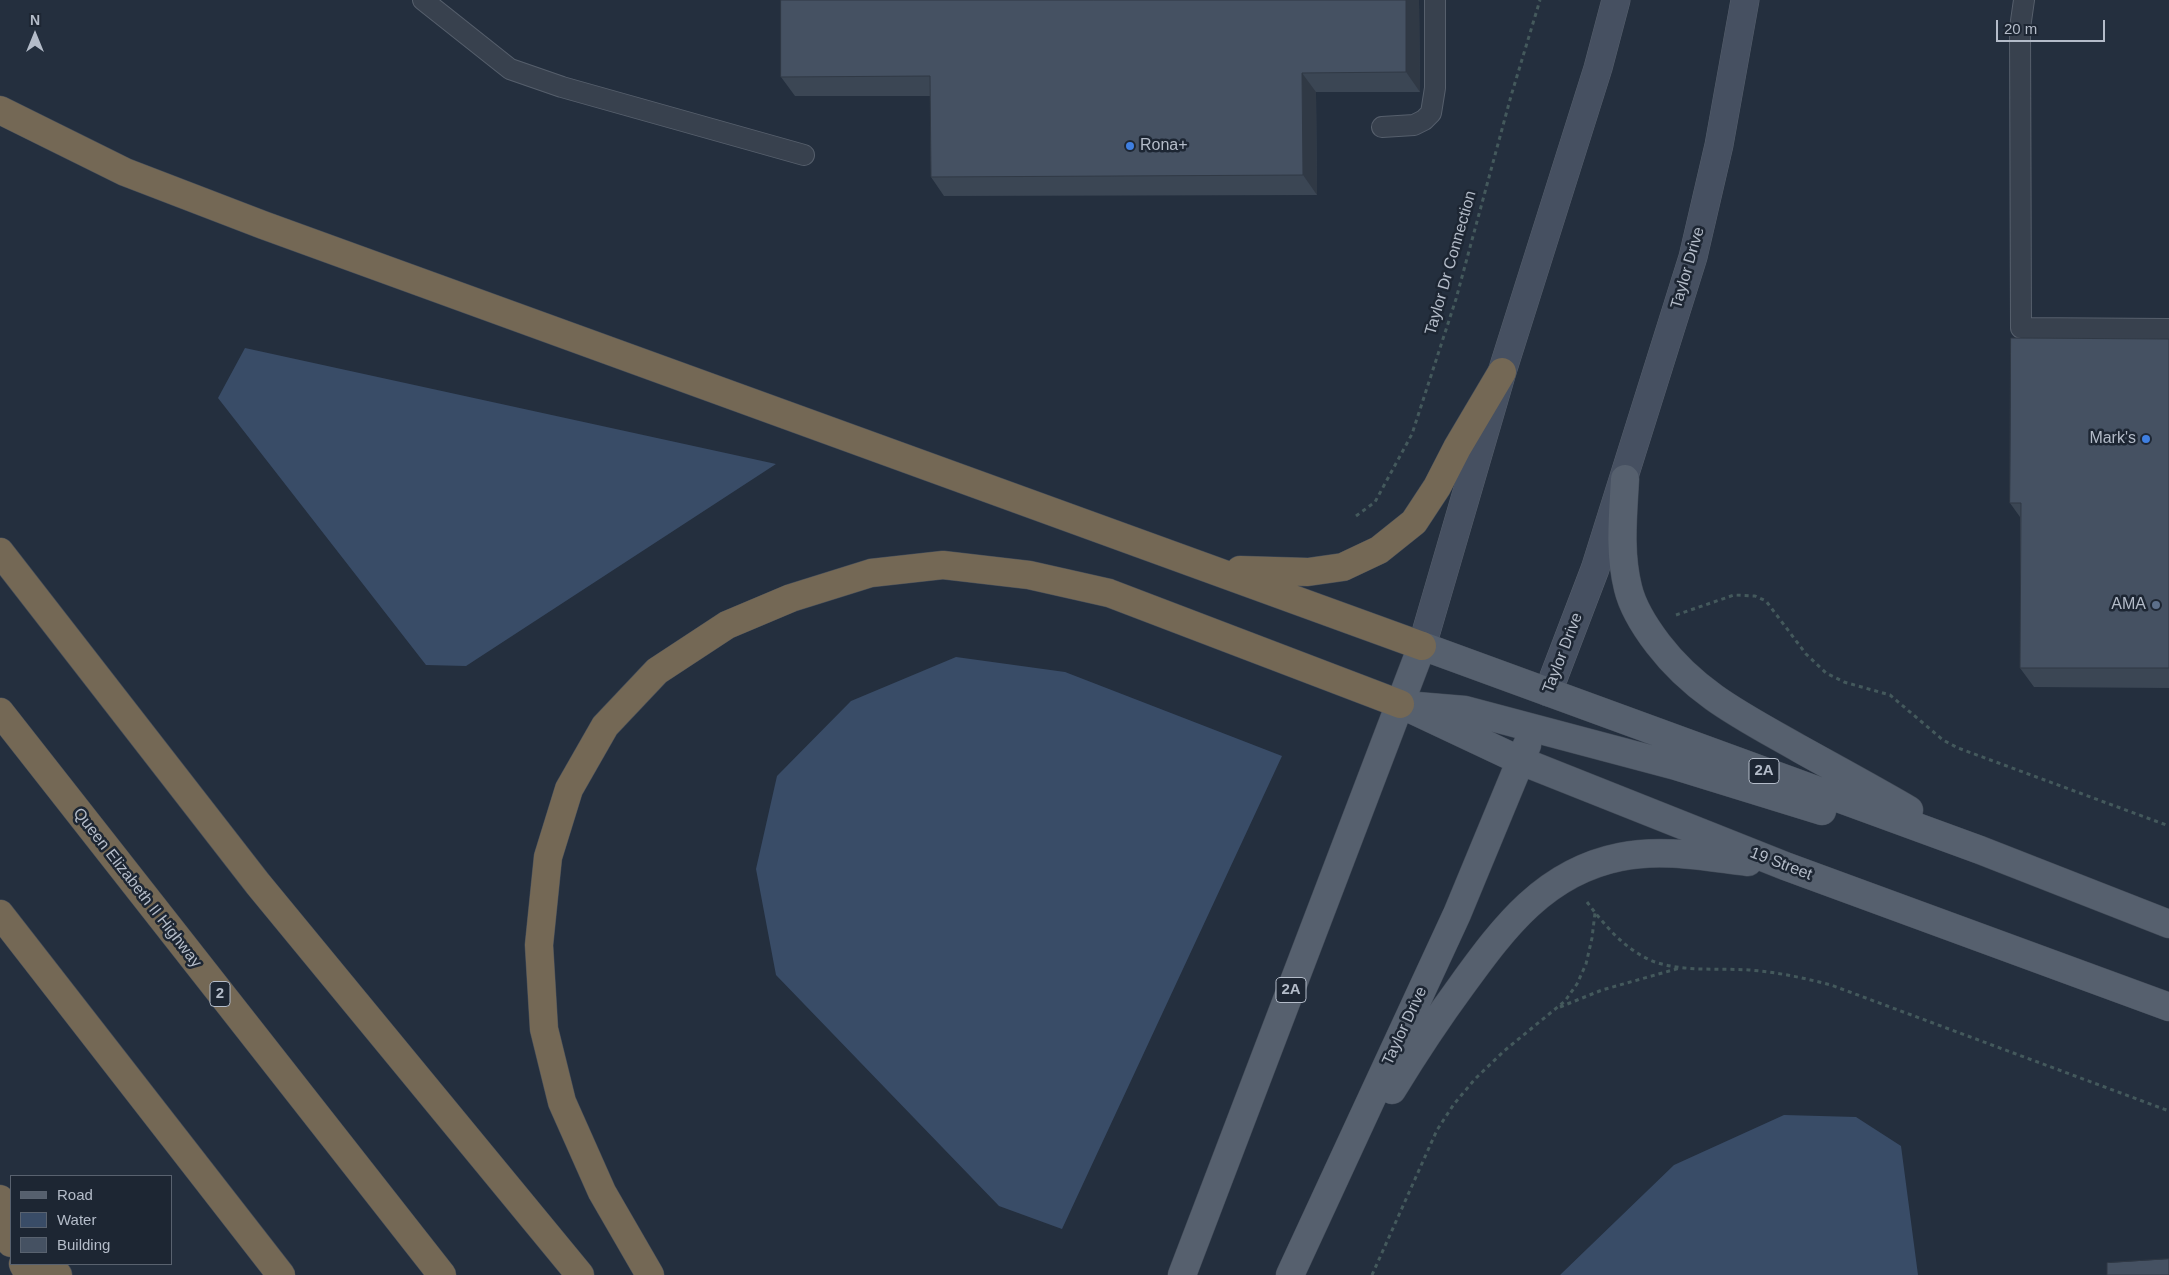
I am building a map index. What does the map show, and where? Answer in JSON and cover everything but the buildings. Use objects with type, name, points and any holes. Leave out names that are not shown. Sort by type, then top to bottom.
[{"type":"highway","points":[[0,110],[125,172],[263,225],[1216,569],[1422,646]]},
{"type":"highway","points":[[1216,569],[1308,572],[1343,567],[1379,550],[1414,522],[1437,487],[1457,448],[1502,372]]},
{"type":"highway","points":[[0,552],[258,884],[580,1275]]},
{"type":"highway","points":[[650,1275],[602,1192],[562,1102],[544,1029],[539,945],[548,857],[569,789],[605,726],[658,671],[727,625],[791,598],[871,574],[943,565],[1029,575],[1109,593],[1400,704]]},
{"type":"highway","name":"Queen Elizabeth II Highway","points":[[0,712],[442,1275]]},
{"type":"highway","points":[[0,914],[281,1275]]},
{"type":"highway","points":[[0,1199],[10,1213]]},
{"type":"highway","points":[[0,1222],[10,1241]]},
{"type":"highway","points":[[50,1265],[58,1275]]},
{"type":"main road","points":[[1616,0],[1598,68],[1502,372],[1422,646],[1400,704],[1465,710],[1676,766],[2065,884]]},
{"type":"main road","name":"Taylor Drive","points":[[1290,1275],[1457,914],[1521,761],[1595,569],[1625,479],[1693,257],[1719,145],[1745,0]]},
{"type":"main road","points":[[1625,479],[1621,545],[1628,588],[1634,608],[1649,632],[1675,666],[1700,688],[1746,718],[1980,850]]},
{"type":"main road","name":"2A","points":[[1422,646],[1980,850],[2169,924]]},
{"type":"main road","name":"2A","points":[[1182,1275],[1400,704]]},
{"type":"main road","name":"19 Street","points":[[1400,704],[1521,761],[1785,866],[2169,1007]]},
{"type":"main road","points":[[1331,1189],[1410,1060],[1493,942],[1523,908],[1553,884],[1588,866],[1620,857],[1663,852],[1785,866]]},
{"type":"lane","points":[[423,0],[510,69],[528,76],[804,155]]},
{"type":"lane","points":[[1382,127],[1414,125],[1424,120],[1431,113],[1435,88],[1435,0]]},
{"type":"lane","points":[[2024,0],[2020,28],[2021,328],[2169,329]]},
{"type":"path","name":"Taylor Dr Connection","points":[[1356,516],[1375,502],[1412,434],[1456,299],[1511,96],[1540,0]]},
{"type":"path","points":[[1668,618],[1734,595],[1755,596],[1766,601],[1806,654],[1826,674],[1844,682],[1890,695],[1943,740],[1958,748],[2169,826]]},
{"type":"path","points":[[1585,900],[1607,928],[1633,949],[1654,961],[1680,968],[1776,972],[1831,985],[2169,1111]]},
{"type":"path","points":[[1372,1275],[1437,1130],[1454,1104],[1475,1079],[1504,1050],[1557,1008],[1577,984],[1586,964],[1595,913]]},
{"type":"path","points":[[1557,1008],[1602,990],[1680,968]]},
{"type":"water","points":[[245,348],[776,464],[466,666],[426,665],[218,398]]},
{"type":"water","points":[[956,657],[1065,672],[1282,756],[1062,1229],[999,1206],[776,975],[756,869],[777,776],[851,701]]},
{"type":"water","points":[[1784,1115],[1856,1117],[1901,1146],[1918,1275],[1560,1275],[1674,1165]]},
{"type":"place","name":"Rona+","points":[[1130,146]]},
{"type":"place","name":"Mark's","points":[[2146,439]]},
{"type":"place","name":"AMA","points":[[2156,605]]}]
